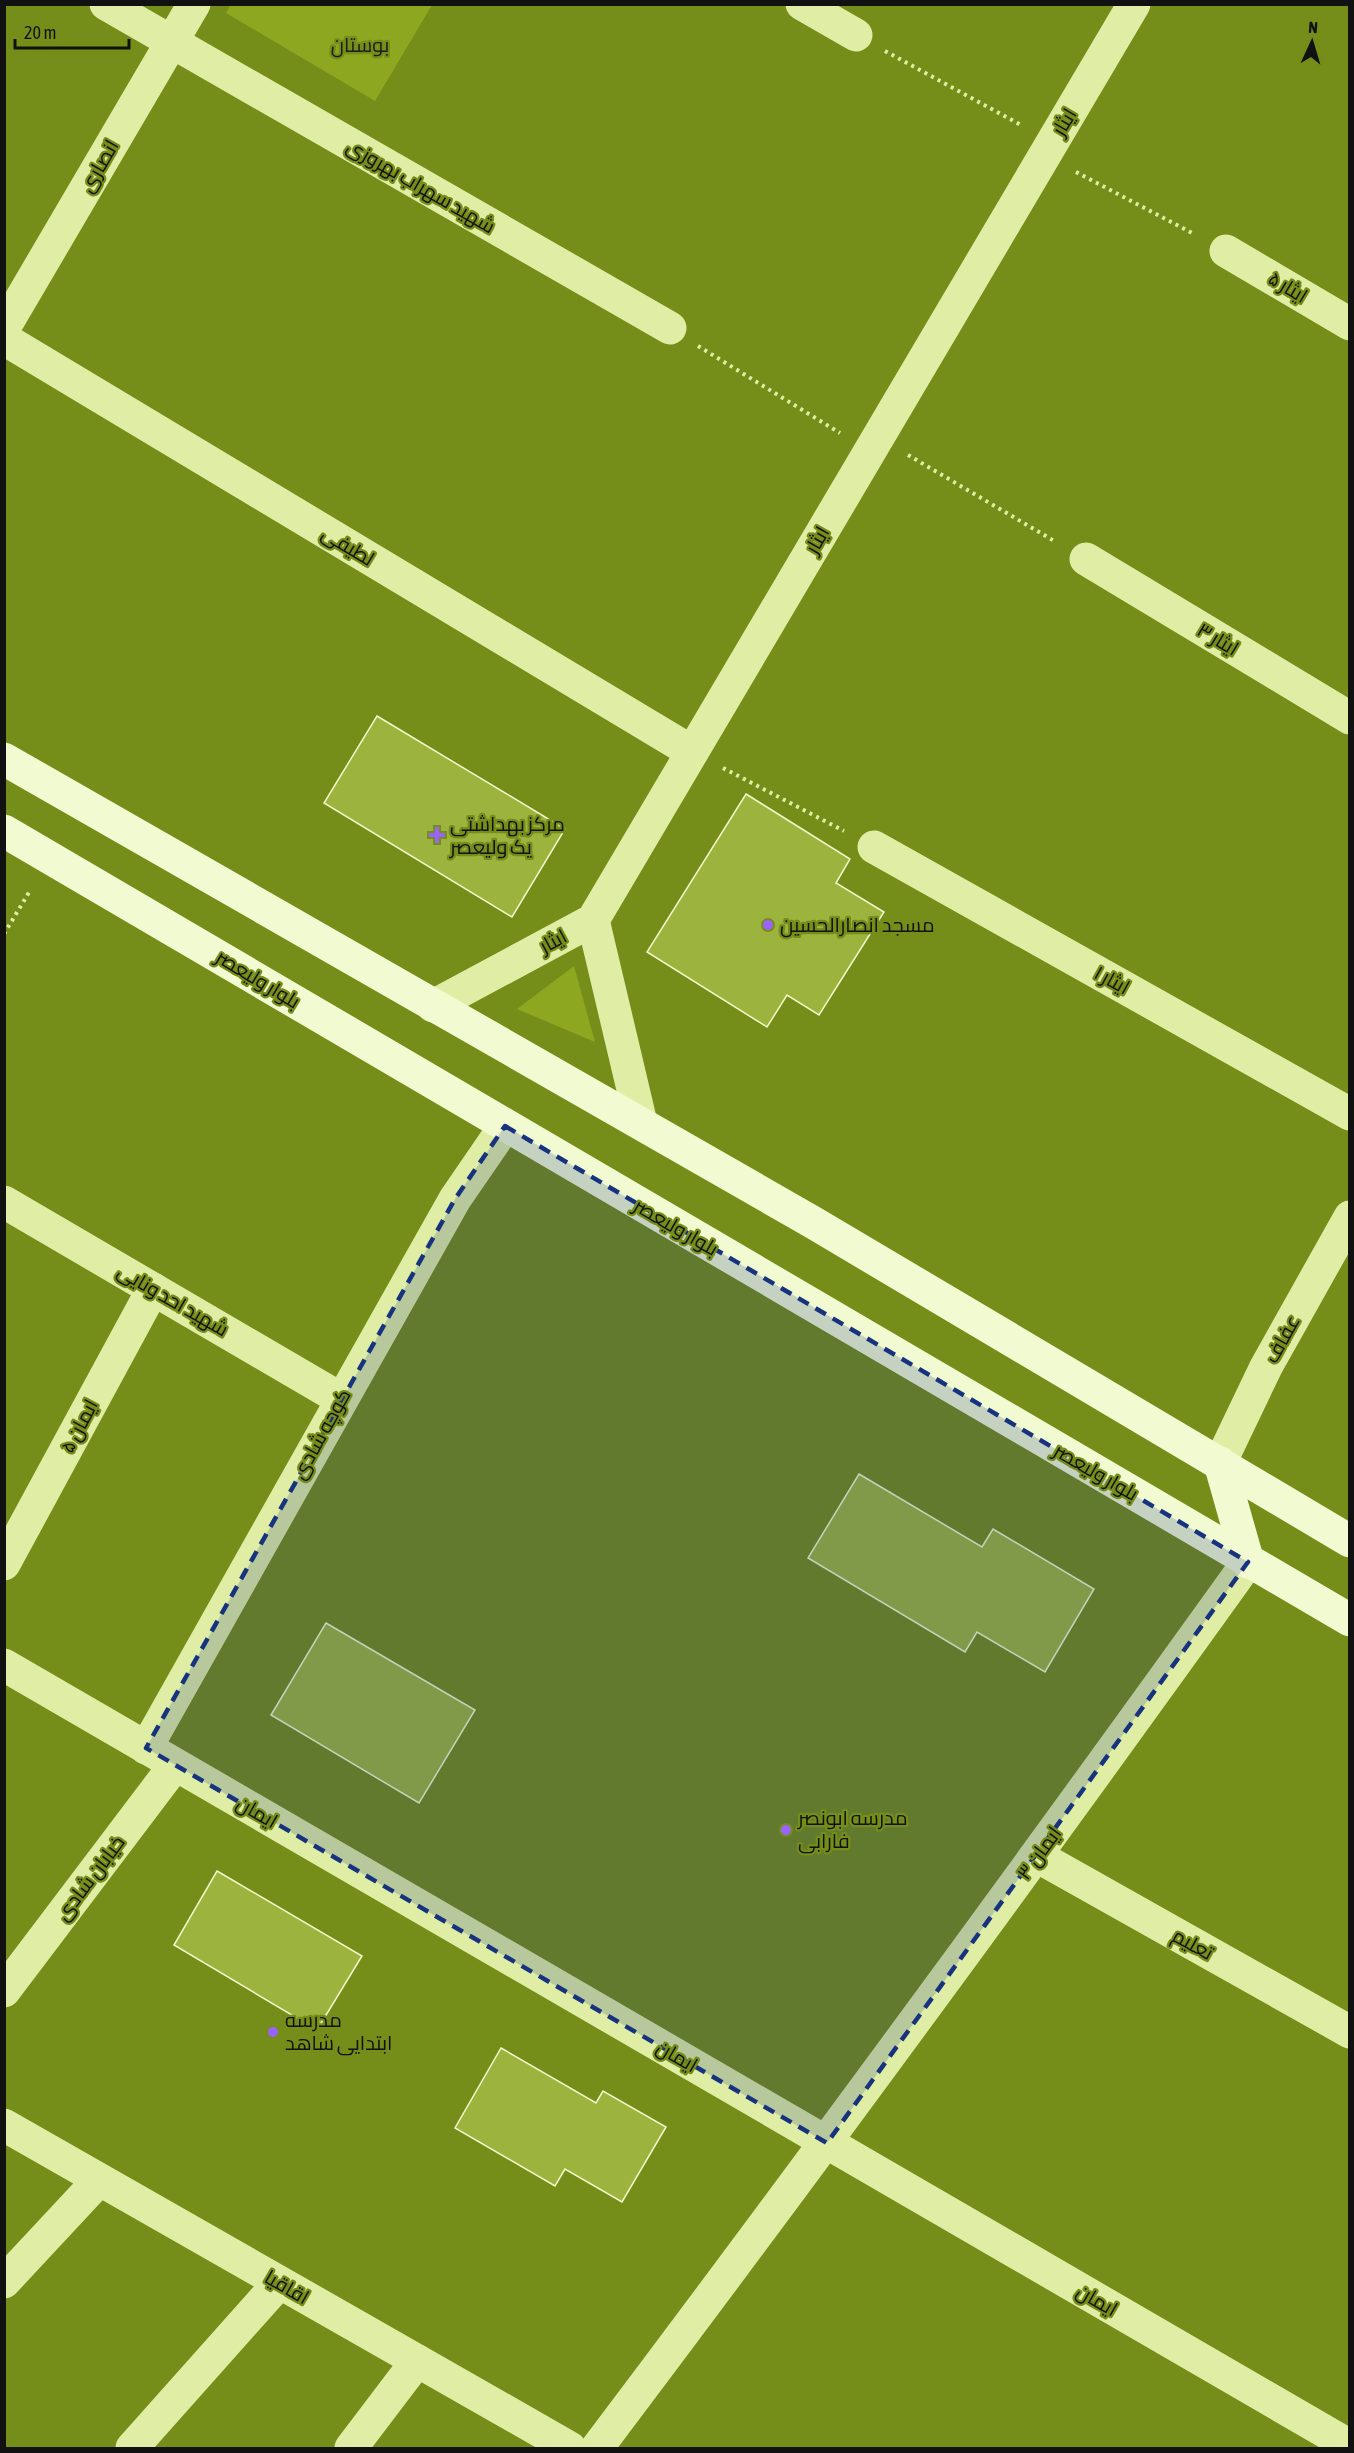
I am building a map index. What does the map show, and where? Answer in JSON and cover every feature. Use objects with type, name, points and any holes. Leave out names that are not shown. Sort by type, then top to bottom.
[{"type":"main road","points":[[4,759],[641,1123],[1350,1541]]},
{"type":"main road","name":"بلوار ولیعصر","points":[[4,831],[1350,1620]]},
{"type":"main road","points":[[1220,1463],[1248,1562]]},
{"type":"street","name":"شهید سهراب بهروزی","points":[[106,4],[670,328]]},
{"type":"street","name":"انصاری","points":[[4,328],[194,4]]},
{"type":"street","points":[[802,4],[856,35]]},
{"type":"street","name":"ایثار","points":[[433,1006],[593,920],[1134,4]]},
{"type":"street","name":"ایثار ۵","points":[[1226,251],[1350,324]]},
{"type":"street","name":"لطیفی","points":[[4,339],[692,752]]},
{"type":"street","name":"ایثار ۳","points":[[1086,559],[1350,718]]},
{"type":"street","name":"ایثار ۱","points":[[874,847],[1350,1114]]},
{"type":"street","points":[[593,920],[641,1123]]},
{"type":"street","name":"کوچه شادی","points":[[146,1748],[455,1199],[505,1126]]},
{"type":"street","name":"شهید احد ونایی","points":[[4,1202],[341,1399]]},
{"type":"street","name":"عفاف","points":[[1220,1463],[1266,1367],[1350,1217]]},
{"type":"street","name":"ایمان ۵","points":[[4,1563],[153,1289]]},
{"type":"street","name":"ایمان ۳","points":[[597,2448],[827,2143],[1248,1562]]},
{"type":"street","name":"ایمان","points":[[4,1665],[1350,2446]]},
{"type":"street","name":"خیابان شادی","points":[[4,1991],[175,1765]]},
{"type":"street","name":"تعلیم","points":[[1037,1856],[1350,2032]]},
{"type":"street","name":"اقاقیا","points":[[4,2125],[570,2448]]},
{"type":"street","points":[[4,2282],[99,2180]]},
{"type":"street","points":[[132,2448],[279,2283]]},
{"type":"street","points":[[351,2448],[417,2361]]},
{"type":"path","points":[[856,35],[1226,251]]},
{"type":"path","points":[[670,328],[873,444],[1086,559]]},
{"type":"path","points":[[692,752],[874,847]]},
{"type":"path","points":[[4,934],[50,857]]},
{"type":"highlighted area","points":[[505,1126],[1248,1562],[827,2143],[146,1748],[455,1199]]},
{"type":"green space","name":"بوستان","points":[[231,4],[432,5],[375,101],[226,13]]},
{"type":"green space","points":[[574,966],[595,1042],[517,1009]]},
{"type":"building","points":[[377,716],[565,829],[512,917],[324,803]]},
{"type":"building","points":[[746,794],[850,859],[836,883],[884,912],[819,1015],[787,995],[767,1027],[647,952]]},
{"type":"building","points":[[859,1474],[982,1547],[993,1529],[1094,1589],[1045,1672],[977,1632],[965,1652],[808,1558]]},
{"type":"building","points":[[326,1623],[475,1710],[419,1803],[271,1715]]},
{"type":"building","points":[[217,1871],[362,1956],[317,2030],[174,1945]]},
{"type":"building","points":[[501,2048],[596,2103],[603,2091],[666,2127],[622,2202],[565,2169],[555,2186],[455,2128]]},
{"type":"place","name":"مرکز بهداشتی یک ولیعصر","points":[[437,835]]},
{"type":"place","name":"مسجد انصارالحسین","points":[[768,925]]},
{"type":"place","name":"مدرسه ابونصر فارابی","points":[[786,1830]]},
{"type":"place","name":"مدرسه ابتدایی شاهد","points":[[273,2032]]}]
